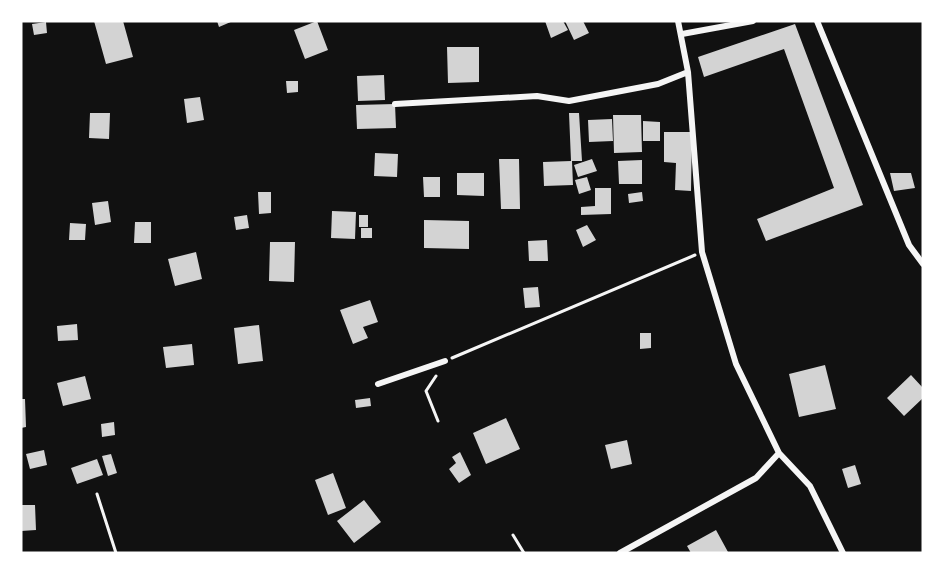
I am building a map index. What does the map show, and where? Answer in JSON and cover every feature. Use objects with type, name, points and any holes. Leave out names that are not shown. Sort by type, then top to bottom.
[{"type":"street","points":[[678,21],[688,72],[702,252],[736,364],[779,453],[810,486],[843,553]]},
{"type":"street","points":[[682,34],[753,21]]},
{"type":"street","points":[[817,21],[909,245],[923,264]]},
{"type":"street","points":[[395,104],[537,96],[569,101],[658,84],[688,72]]},
{"type":"street","points":[[378,384],[445,361]]},
{"type":"street","points":[[620,553],[756,478],[779,453]]},
{"type":"path","points":[[438,421],[426,391],[445,361],[702,252]]},
{"type":"path","points":[[97,494],[116,553]]},
{"type":"path","points":[[513,535],[524,553]]},
{"type":"building","points":[[94,21],[123,21],[133,57],[106,64]]},
{"type":"building","points":[[217,21],[233,21],[219,27]]},
{"type":"building","points":[[317,21],[328,50],[305,59],[294,30]]},
{"type":"building","points":[[545,21],[563,21],[568,30],[551,38]]},
{"type":"building","points":[[565,21],[583,21],[589,33],[574,40]]},
{"type":"building","points":[[46,22],[47,33],[34,35],[32,24]]},
{"type":"building","points":[[795,24],[863,205],[766,241],[757,219],[834,188],[784,49],[704,77],[698,57]]},
{"type":"building","points":[[447,47],[479,47],[479,82],[448,83]]},
{"type":"building","points":[[384,75],[385,100],[358,101],[357,76]]},
{"type":"building","points":[[286,81],[298,81],[298,92],[287,93]]},
{"type":"building","points":[[200,97],[204,120],[187,123],[184,99]]},
{"type":"building","points":[[395,104],[396,128],[357,129],[356,105]]},
{"type":"building","points":[[90,113],[110,113],[109,139],[89,138]]},
{"type":"building","points":[[569,113],[579,113],[582,161],[572,161],[573,185],[544,186],[543,162],[571,161]]},
{"type":"building","points":[[613,115],[641,115],[642,152],[614,153]]},
{"type":"building","points":[[612,119],[613,141],[589,142],[588,120]]},
{"type":"building","points":[[643,121],[660,122],[660,141],[643,141]]},
{"type":"building","points":[[664,132],[692,132],[691,191],[675,190],[676,163],[664,162]]},
{"type":"building","points":[[375,153],[398,154],[397,177],[374,176]]},
{"type":"building","points":[[499,159],[519,159],[520,209],[501,209]]},
{"type":"building","points":[[592,159],[597,171],[578,177],[574,165]]},
{"type":"building","points":[[642,160],[642,184],[619,184],[618,161]]},
{"type":"building","points":[[457,173],[484,173],[484,196],[457,195]]},
{"type":"building","points":[[890,173],[911,173],[915,188],[894,191]]},
{"type":"building","points":[[423,177],[440,177],[440,197],[424,197]]},
{"type":"building","points":[[587,177],[591,190],[579,194],[575,180]]},
{"type":"building","points":[[595,188],[611,188],[611,214],[581,215],[581,207],[595,206]]},
{"type":"building","points":[[258,192],[271,192],[271,213],[259,214]]},
{"type":"building","points":[[642,192],[643,201],[629,203],[628,194]]},
{"type":"building","points":[[108,201],[111,222],[95,225],[92,203]]},
{"type":"building","points":[[332,211],[356,212],[355,239],[331,238]]},
{"type":"building","points":[[247,215],[249,228],[236,230],[234,217]]},
{"type":"building","points":[[359,215],[368,215],[368,227],[359,227]]},
{"type":"building","points":[[424,220],[469,221],[469,249],[424,248]]},
{"type":"building","points":[[135,222],[151,222],[151,243],[134,243]]},
{"type":"building","points":[[70,223],[86,224],[85,240],[69,240]]},
{"type":"building","points":[[587,225],[596,240],[583,247],[576,230]]},
{"type":"building","points":[[361,228],[372,228],[372,238],[361,238]]},
{"type":"building","points":[[547,240],[548,261],[529,261],[528,241]]},
{"type":"building","points":[[270,242],[295,242],[294,282],[269,281]]},
{"type":"building","points":[[196,252],[202,279],[175,286],[168,259]]},
{"type":"building","points":[[538,287],[540,307],[525,308],[523,288]]},
{"type":"building","points":[[370,300],[378,322],[363,327],[368,338],[353,344],[340,310]]},
{"type":"building","points":[[77,324],[78,340],[58,341],[57,326]]},
{"type":"building","points":[[259,325],[263,361],[238,364],[234,328]]},
{"type":"building","points":[[640,333],[651,333],[651,348],[640,349]]},
{"type":"building","points":[[192,344],[194,365],[166,368],[163,347]]},
{"type":"building","points":[[825,365],[836,409],[799,417],[789,374]]},
{"type":"building","points":[[911,375],[923,388],[923,398],[904,416],[887,398]]},
{"type":"building","points":[[85,376],[91,399],[63,406],[57,383]]},
{"type":"building","points":[[370,398],[371,406],[356,408],[355,400]]},
{"type":"building","points":[[21,399],[25,399],[26,427],[21,428]]},
{"type":"building","points":[[506,418],[520,449],[486,464],[473,433]]},
{"type":"building","points":[[114,422],[115,435],[102,437],[101,424]]},
{"type":"building","points":[[627,440],[632,464],[611,469],[605,445]]},
{"type":"building","points":[[44,450],[47,465],[30,469],[26,454]]},
{"type":"building","points":[[460,452],[471,475],[459,483],[449,469],[456,463],[452,457]]},
{"type":"building","points":[[111,454],[117,473],[108,476],[102,456]]},
{"type":"building","points":[[97,459],[103,475],[77,484],[71,468]]},
{"type":"building","points":[[855,465],[861,484],[848,488],[842,469]]},
{"type":"building","points":[[333,473],[346,508],[328,515],[315,480]]},
{"type":"building","points":[[364,500],[381,522],[354,543],[337,521]]},
{"type":"building","points":[[21,505],[35,505],[36,530],[21,531]]},
{"type":"building","points":[[716,530],[728,552],[691,553],[687,546]]}]
